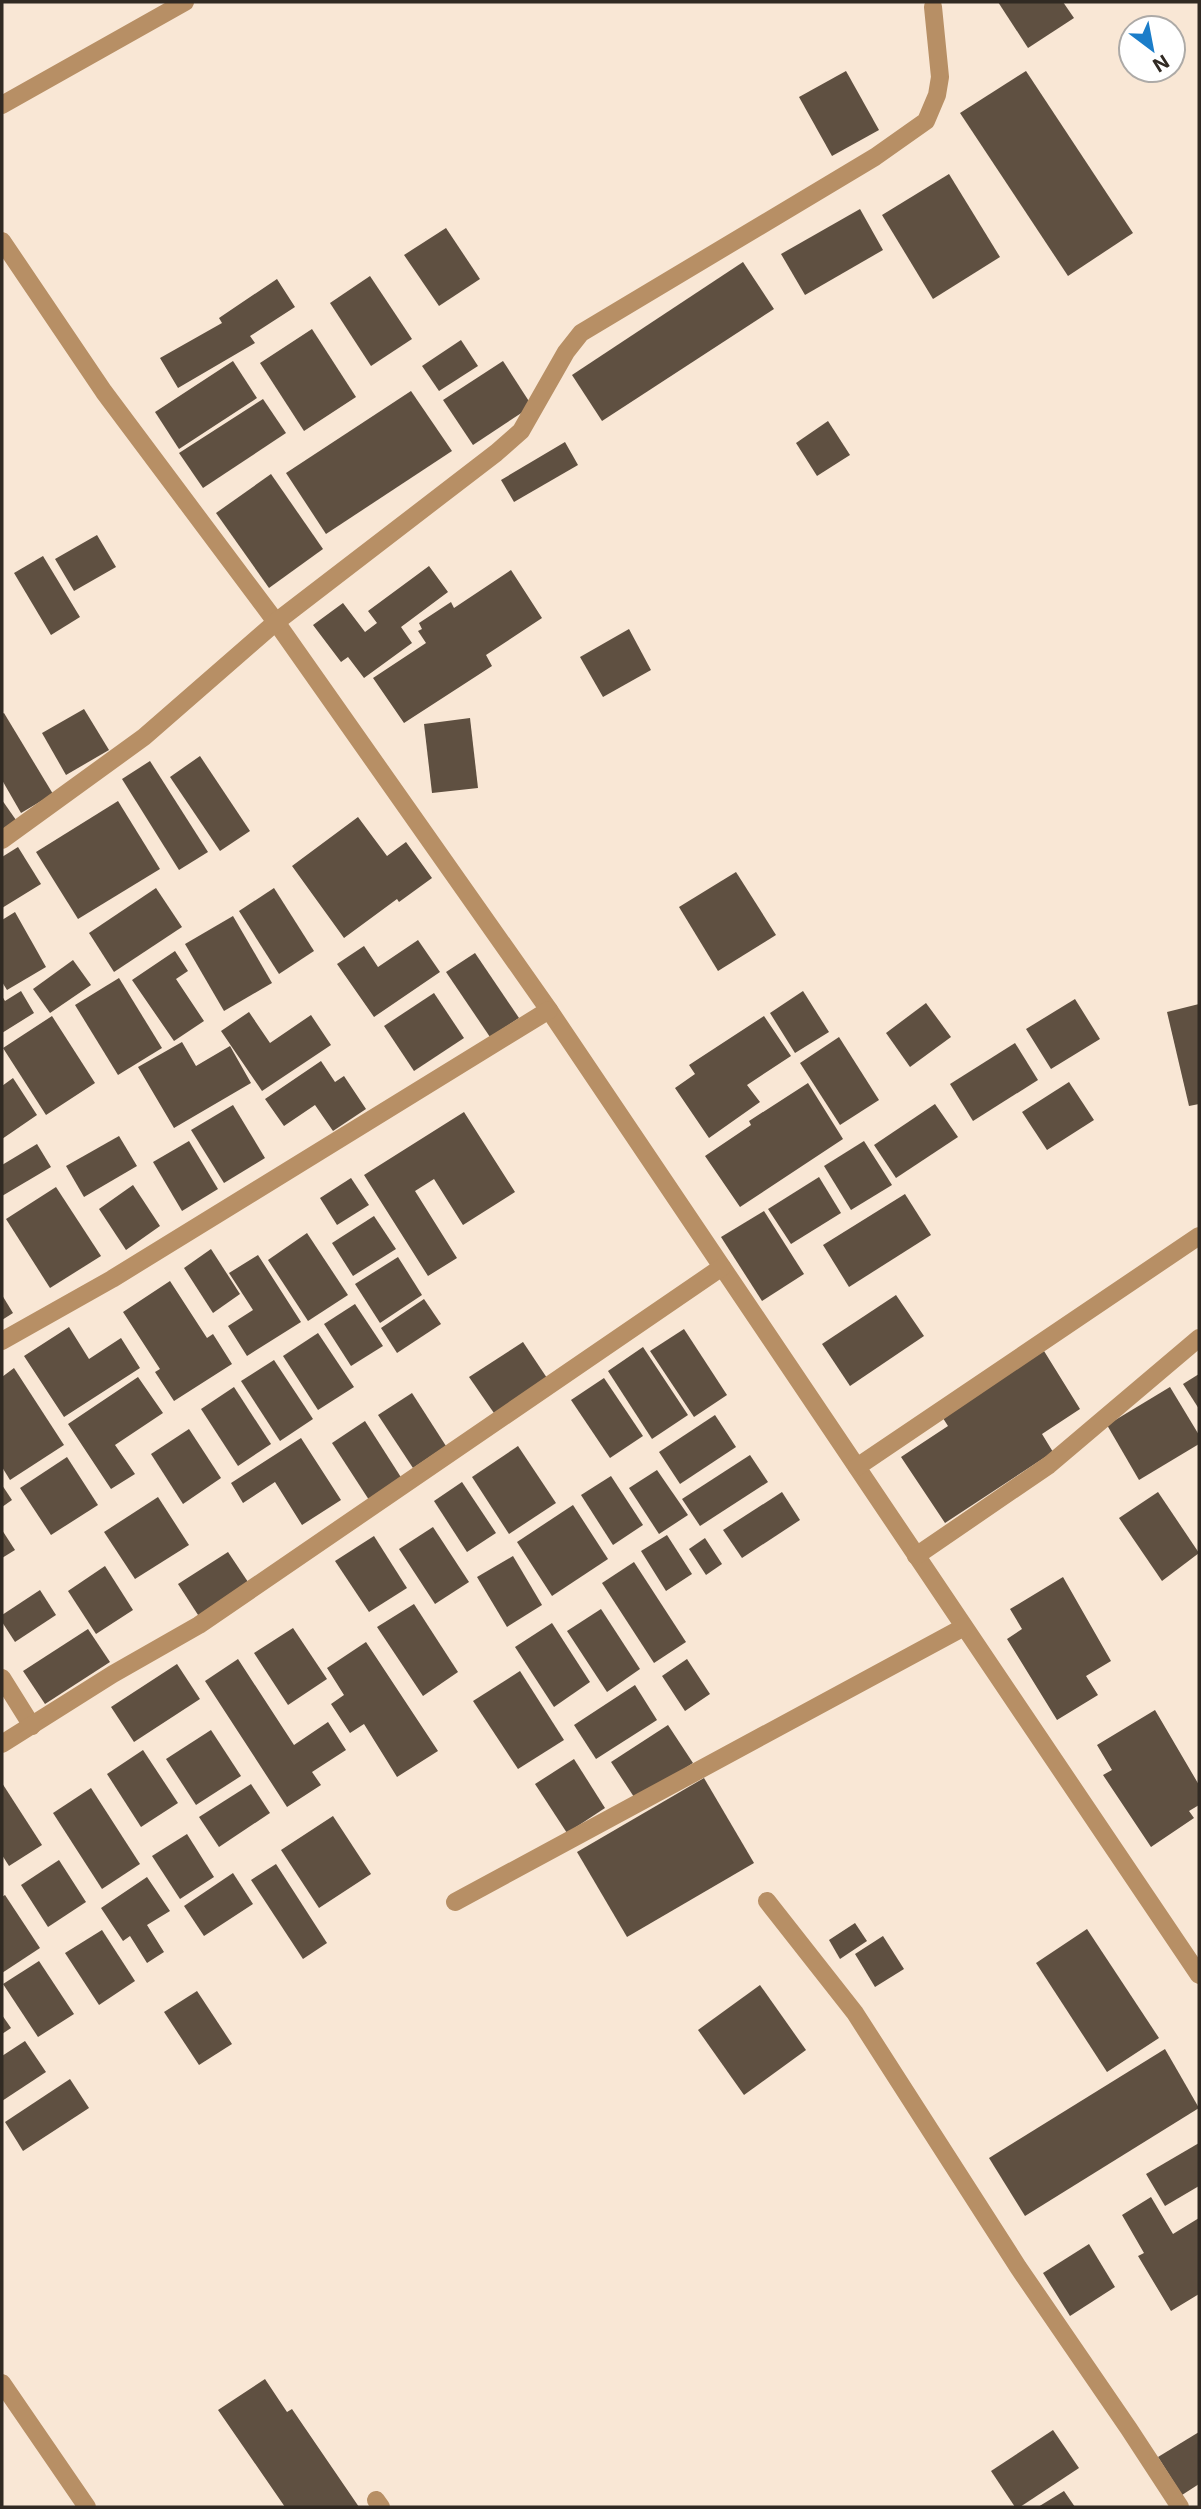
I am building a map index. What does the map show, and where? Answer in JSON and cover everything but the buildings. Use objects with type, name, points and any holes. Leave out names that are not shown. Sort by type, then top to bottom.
[{"type":"street","points":[[2,105],[185,2]]},
{"type":"street","points":[[2,839],[144,737],[276,622],[496,453],[521,431],[566,352],[582,333],[875,158],[926,121],[937,95],[940,77],[933,7]]},
{"type":"street","points":[[2,241],[104,392],[276,622],[550,1010],[1199,1975]]},
{"type":"street","points":[[2,1341],[112,1279],[550,1010]]},
{"type":"street","points":[[857,1467],[1199,1236]]},
{"type":"street","points":[[2,1744],[113,1674],[199,1625],[722,1267]]},
{"type":"street","points":[[916,1556],[1049,1465],[1199,1338]]},
{"type":"street","points":[[454,1902],[964,1627]]},
{"type":"street","points":[[2,1678],[32,1726]]},
{"type":"street","points":[[767,1902],[855,2013],[1018,2267],[1180,2507]]},
{"type":"street","points":[[2,2382],[87,2507]]}]
